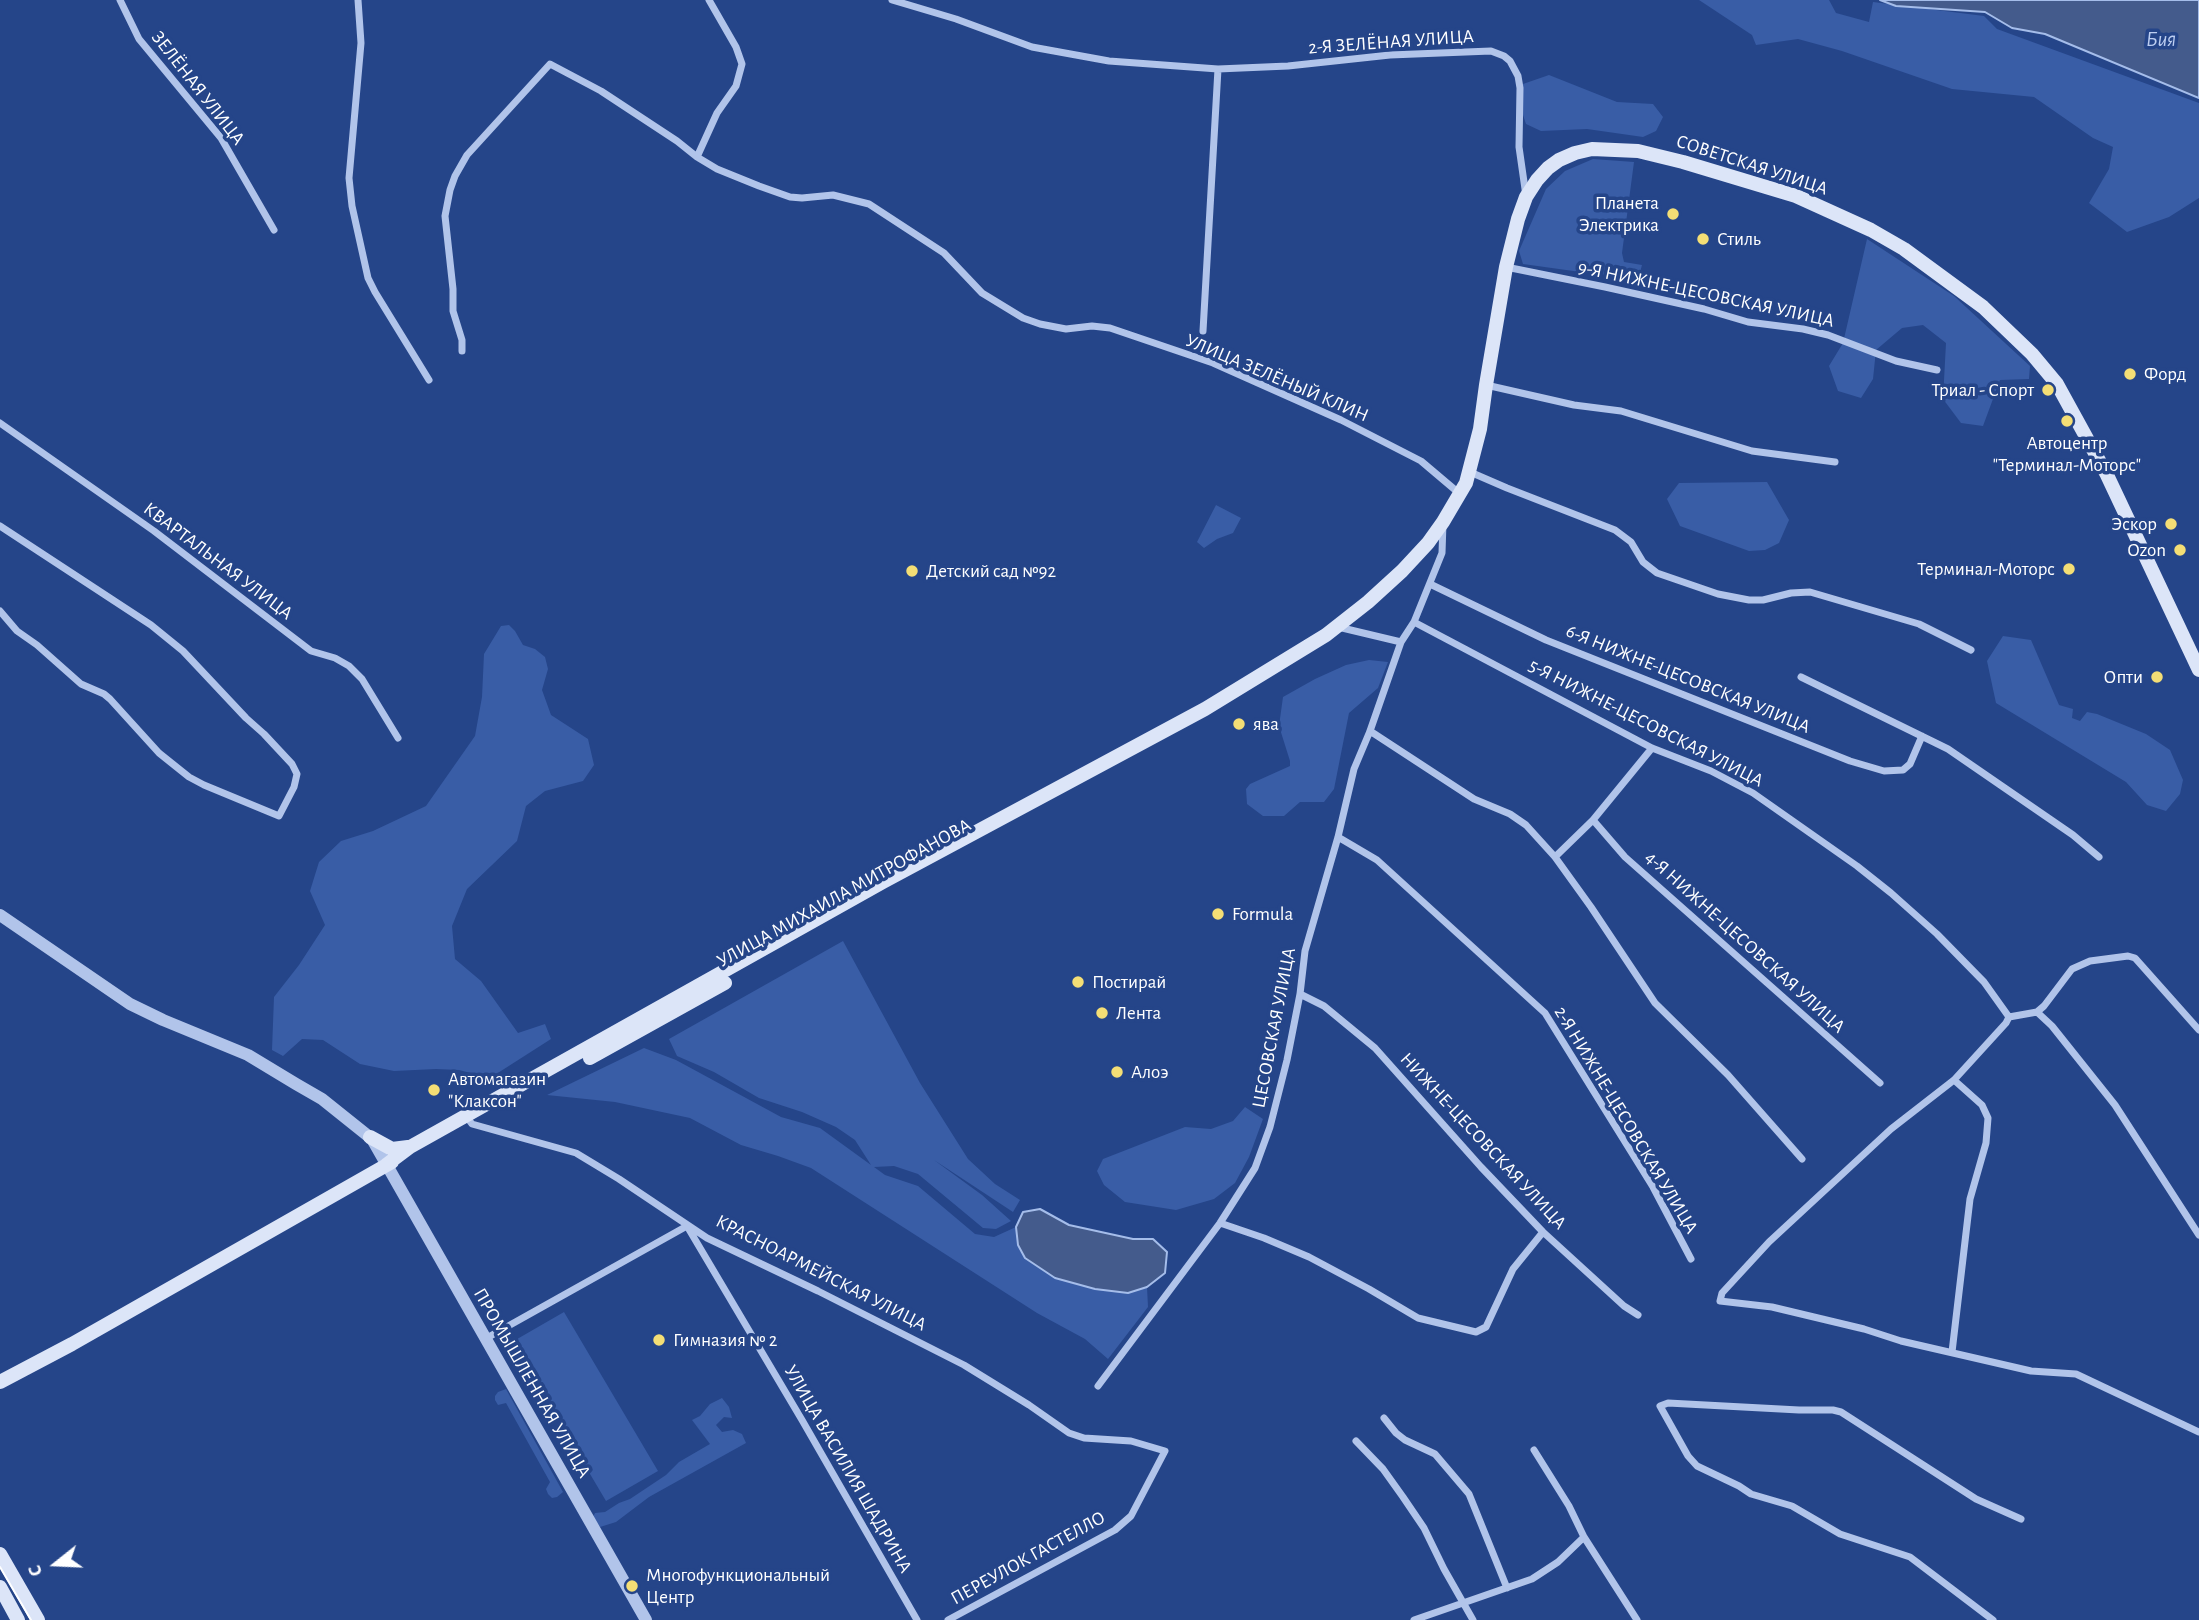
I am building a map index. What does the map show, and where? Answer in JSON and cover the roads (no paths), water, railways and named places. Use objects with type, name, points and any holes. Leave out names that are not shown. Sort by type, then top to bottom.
[{"type":"main road","name":"СОВЕТСКАЯ УЛИЦА","points":[[1506,267],[1526,197],[1548,168],[1559,160],[1592,149],[1638,151],[1796,196],[1871,230],[1904,249],[1983,307],[2046,368],[2106,475],[2199,670]]},
{"type":"main road","name":"УЛИЦА МИХАИЛА МИТРОФАНОВА","points":[[0,1382],[710,986],[993,822],[1173,727],[1338,627],[1402,571],[1428,543],[1460,494],[1470,472],[1480,429],[1506,267]]},
{"type":"main road","name":"УЛИЦА МИХАИЛА МИТРОФАНОВА","points":[[386,1165],[410,1147],[468,1119]]},
{"type":"main road","points":[[370,1138],[392,1149],[410,1147]]},
{"type":"main road","name":"УЛИЦА МИХАИЛА МИТРОФАНОВА","points":[[0,1372],[146,1301]]},
{"type":"main road","points":[[0,1554],[38,1620]]},
{"type":"main road","points":[[0,1587],[18,1620]]},
{"type":"street","name":"ЗЕЛЁНАЯ УЛИЦА","points":[[120,0],[139,40],[221,138],[274,230]]},
{"type":"street","points":[[358,0],[361,43],[349,178],[352,206],[369,278],[375,292],[429,380]]},
{"type":"street","points":[[697,157],[718,113],[739,78],[743,64],[709,0]]},
{"type":"street","name":"2-Я ЗЕЛЁНАЯ УЛИЦА","points":[[892,0],[1045,50],[1109,61],[1218,69],[1288,66],[1390,55],[1491,51],[1504,56],[1516,68],[1518,76],[1519,147],[1526,197]]},
{"type":"street","name":"УЛИЦА ЗЕЛЁНЫЙ КЛИН","points":[[462,351],[462,340],[453,312],[445,216],[450,190],[467,155],[550,64],[601,91],[697,157],[727,173],[790,197],[833,195],[869,204],[944,253],[982,293],[1023,318],[1066,329],[1092,326],[1110,328],[1213,363],[1340,420],[1421,461],[1460,494]]},
{"type":"street","points":[[1203,331],[1218,69]]},
{"type":"street","name":"9-Я НИЖНЕ-ЦЕСОВСКАЯ УЛИЦА","points":[[1506,267],[1704,309],[1748,322],[1803,329],[1828,335],[1896,361],[1937,370]]},
{"type":"street","points":[[1486,385],[1573,405],[1621,411],[1752,451],[1835,462]]},
{"type":"street","name":"КВАРТАЛЬНАЯ УЛИЦА","points":[[0,423],[154,531],[311,651],[335,658],[349,666],[368,688],[398,738]]},
{"type":"street","points":[[1470,472],[1615,530],[1631,542],[1643,562],[1657,573],[1718,594],[1749,600],[1810,592],[1919,624],[1971,650]]},
{"type":"street","name":"ЦЕСОВСКАЯ УЛИЦА","points":[[1098,1386],[1220,1223],[1255,1168],[1270,1127],[1300,994],[1305,951],[1338,837],[1354,769],[1401,642],[1414,622],[1442,554],[1443,522]]},
{"type":"street","points":[[0,526],[151,625],[183,651],[264,734],[292,764],[297,774],[294,787],[279,816],[189,777],[159,753],[110,699],[81,684],[17,631],[0,611]]},
{"type":"street","name":"6-Я НИЖНЕ-ЦЕСОВСКАЯ УЛИЦА","points":[[1430,584],[1546,640],[1850,761],[1884,771],[1903,770],[1910,764],[1922,736]]},
{"type":"street","name":"5-Я НИЖНЕ-ЦЕСОВСКАЯ УЛИЦА","points":[[1414,622],[1651,748],[1736,783],[1793,820],[1857,866],[1937,934],[1980,978],[2009,1017]]},
{"type":"street","points":[[1338,627],[1401,642]]},
{"type":"street","points":[[1801,677],[1948,749],[2073,835],[2099,858]]},
{"type":"street","points":[[1370,731],[1474,799],[1518,818],[1555,857],[1597,914],[1656,1003],[1728,1074],[1802,1159]]},
{"type":"street","points":[[1555,857],[1593,820],[1651,748]]},
{"type":"street","name":"4-Я НИЖНЕ-ЦЕСОВСКАЯ УЛИЦА","points":[[1593,820],[1625,857],[1880,1083]]},
{"type":"street","name":"2-Я НИЖНЕ-ЦЕСОВСКАЯ УЛИЦА","points":[[1338,837],[1377,859],[1545,1013],[1653,1187],[1691,1259]]},
{"type":"street","points":[[0,915],[130,1004],[248,1055],[322,1099],[370,1138],[386,1165]]},
{"type":"street","points":[[2199,1030],[2135,958],[2128,956],[2090,961],[2073,969],[2044,1006],[2037,1012],[2009,1017],[1954,1080],[1891,1129],[1829,1185],[1769,1242],[1722,1293],[1720,1301],[1772,1307],[2031,1371],[2084,1377],[2199,1432]]},
{"type":"street","name":"НИЖНЕ-ЦЕСОВСКАЯ УЛИЦА","points":[[1300,994],[1324,1006],[1375,1048],[1543,1232],[1624,1306],[1638,1315]]},
{"type":"street","points":[[2037,1012],[2052,1026],[2115,1105],[2199,1235]]},
{"type":"street","points":[[1952,1352],[1970,1199],[1986,1143],[1988,1118],[1982,1105],[1954,1080]]},
{"type":"street","name":"КРАСНОАРМЕЙСКАЯ УЛИЦА","points":[[468,1119],[576,1153],[687,1226],[964,1365],[1069,1433],[1084,1438],[1131,1441],[1165,1451]]},
{"type":"street","name":"ПРОМЫШЛЕННАЯ УЛИЦА","points":[[386,1165],[646,1620]]},
{"type":"street","points":[[1220,1223],[1309,1257],[1418,1318],[1476,1332],[1486,1327],[1513,1269],[1543,1232]]},
{"type":"street","points":[[485,1339],[687,1226]]},
{"type":"street","name":"УЛИЦА ВАСИЛИЯ ШАДРИНА","points":[[687,1226],[917,1620]]},
{"type":"street","points":[[1993,1620],[1910,1558],[1840,1534],[1792,1506],[1751,1494],[1698,1466],[1688,1456],[1662,1411],[1661,1404],[1842,1412],[1976,1499],[2021,1519]]},
{"type":"street","points":[[1384,1418],[1405,1440],[1435,1454],[1469,1494],[1507,1588]]},
{"type":"street","points":[[1356,1441],[1383,1469],[1404,1497],[1424,1528],[1473,1620]]},
{"type":"street","points":[[1534,1450],[1569,1506],[1584,1537],[1637,1620]]},
{"type":"street","name":"ПЕРЕУЛОК ГАСТЕЛЛО","points":[[948,1620],[1115,1530],[1131,1516],[1165,1451]]},
{"type":"street","points":[[1413,1620],[1543,1573],[1584,1537]]},
{"type":"water","name":"Бия","points":[[1880,0],[2199,0],[2199,98],[2045,34],[2012,28],[1985,12],[1896,6]]},
{"type":"water","points":[[1040,1209],[1069,1225],[1133,1239],[1153,1239],[1167,1252],[1165,1273],[1147,1287],[1128,1293],[1095,1289],[1055,1278],[1025,1258],[1018,1245],[1016,1227],[1023,1212]]},
{"type":"tram line","points":[[0,1567],[31,1620]]},
{"type":"place","name":"Планета Электрика","points":[[1673,214]]},
{"type":"place","name":"Стиль","points":[[1703,239]]},
{"type":"place","name":"Форд","points":[[2130,374]]},
{"type":"place","name":"Триал - Спорт","points":[[2048,390]]},
{"type":"place","name":"Автоцентр \"Терминал-Моторс\"","points":[[2067,421]]},
{"type":"place","name":"Эскор","points":[[2171,524]]},
{"type":"place","name":"Ozon","points":[[2180,550]]},
{"type":"place","name":"Терминал-Моторс","points":[[2069,569]]},
{"type":"place","name":"Детский сад №92","points":[[912,571]]},
{"type":"place","name":"Опти","points":[[2157,677]]},
{"type":"place","name":"ява","points":[[1239,724]]},
{"type":"place","name":"Formula","points":[[1218,914]]},
{"type":"place","name":"Постирай","points":[[1078,982]]},
{"type":"place","name":"Лента","points":[[1102,1013]]},
{"type":"place","name":"Алоэ","points":[[1117,1072]]},
{"type":"place","name":"Автомагазин \"Клаксон\"","points":[[434,1090]]},
{"type":"place","name":"Гимназия № 2","points":[[659,1340]]},
{"type":"place","name":"Многофункциональный Центр","points":[[632,1586]]}]
